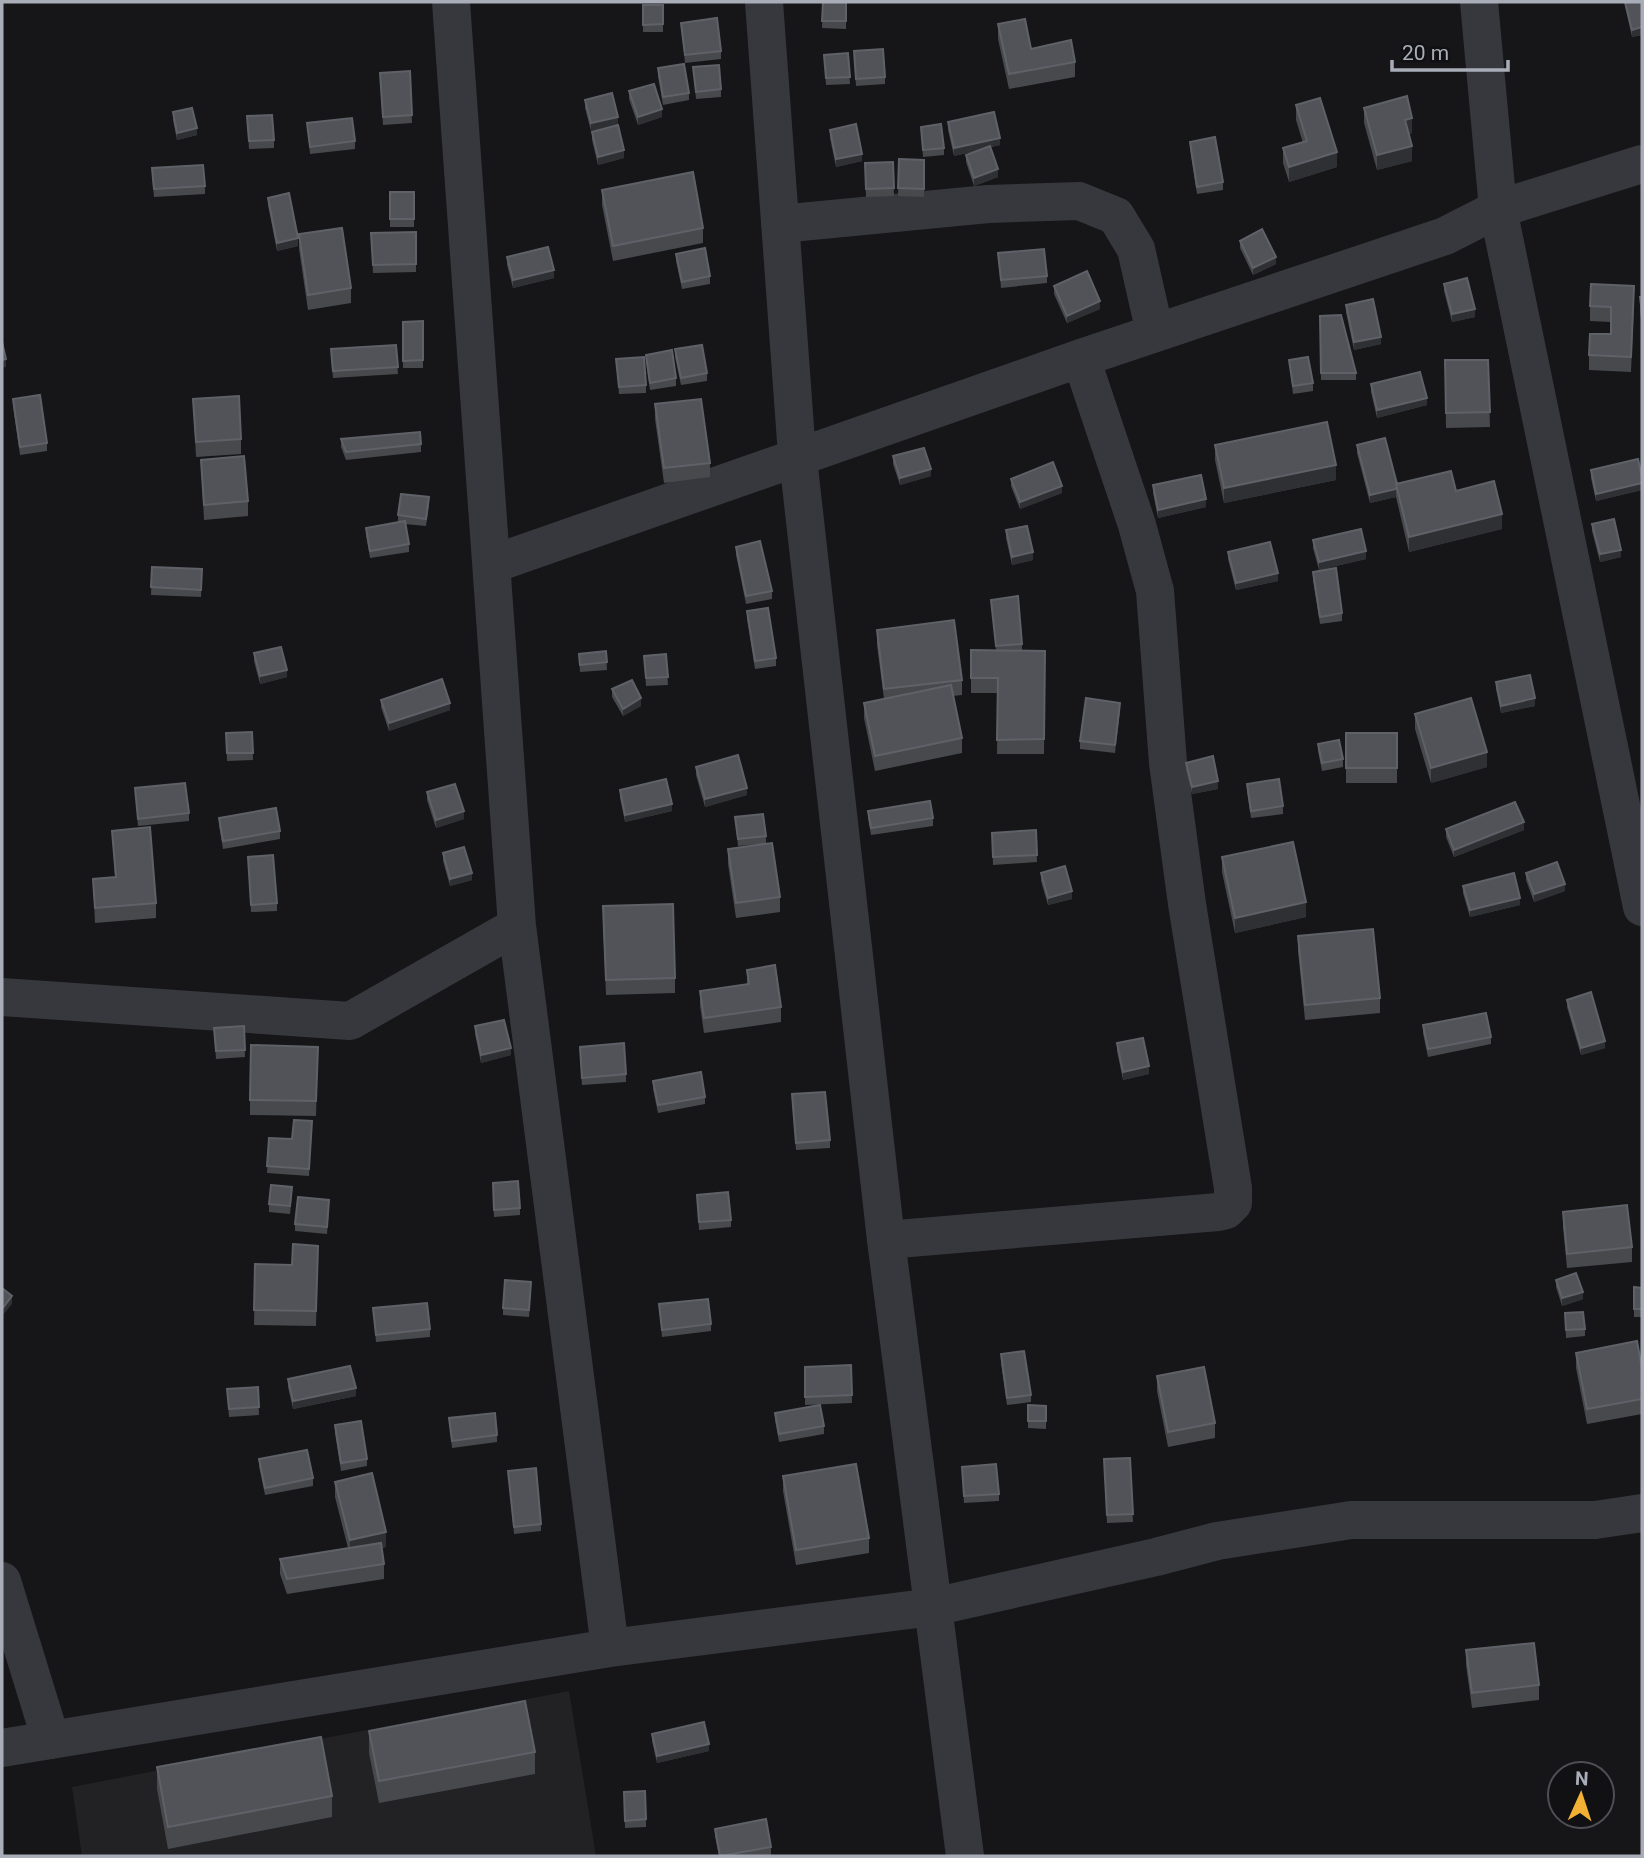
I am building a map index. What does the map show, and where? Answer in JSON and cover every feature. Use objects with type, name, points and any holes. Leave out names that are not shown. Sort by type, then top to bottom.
[{"type":"street","points":[[451,2],[517,926],[610,1648]]},
{"type":"street","points":[[764,2],[798,456],[886,1240],[965,1856]]},
{"type":"street","points":[[1479,2],[1498,209],[1642,907]]},
{"type":"street","points":[[493,564],[1156,332],[1446,236],[1498,209],[1642,164]]},
{"type":"street","points":[[780,224],[988,204],[1079,201],[1116,216],[1136,249],[1156,332]]},
{"type":"street","points":[[886,1240],[1218,1212],[1226,1210],[1233,1203],[1233,1188],[1186,904],[1167,763],[1154,591],[1136,526],[1081,358]]},
{"type":"street","points":[[2,997],[350,1021],[517,926]]},
{"type":"street","points":[[2,1748],[610,1648],[933,1607],[1217,1541],[1350,1520],[1595,1520],[1642,1513]]},
{"type":"street","points":[[2,1580],[51,1740]]},
{"type":"shaded area","points":[[569,1691],[596,1856],[82,1856],[72,1787]]},
{"type":"building","points":[[823,2],[846,2],[846,21],[822,21]]},
{"type":"building","points":[[1625,2],[1642,2],[1642,27],[1632,30]]},
{"type":"building","points":[[643,5],[663,5],[663,24],[643,25]]},
{"type":"building","points":[[717,18],[721,51],[685,55],[681,23]]},
{"type":"building","points":[[1025,19],[1031,49],[1071,40],[1075,62],[1009,74],[998,24]]},
{"type":"building","points":[[883,49],[885,77],[856,79],[854,51]]},
{"type":"building","points":[[848,53],[850,77],[826,78],[824,55]]},
{"type":"building","points":[[684,64],[689,93],[663,97],[658,68]]},
{"type":"building","points":[[719,65],[721,89],[696,92],[693,67]]},
{"type":"building","points":[[410,71],[412,115],[383,117],[380,73]]},
{"type":"building","points":[[654,84],[662,109],[638,117],[629,91]]},
{"type":"building","points":[[612,93],[618,117],[591,123],[585,100]]},
{"type":"building","points":[[1407,96],[1412,118],[1405,120],[1412,146],[1377,155],[1364,108]]},
{"type":"building","points":[[1320,98],[1337,152],[1289,167],[1283,148],[1307,141],[1296,105]]},
{"type":"building","points":[[192,108],[197,128],[177,133],[173,112]]},
{"type":"building","points":[[994,112],[1000,138],[954,148],[948,122]]},
{"type":"building","points":[[272,115],[274,140],[249,141],[247,116]]},
{"type":"building","points":[[352,118],[355,141],[310,147],[307,123]]},
{"type":"building","points":[[856,124],[862,154],[836,159],[830,130]]},
{"type":"building","points":[[941,124],[944,148],[923,150],[921,127]]},
{"type":"building","points":[[618,125],[624,150],[598,157],[592,132]]},
{"type":"building","points":[[1215,137],[1223,182],[1197,187],[1190,142]]},
{"type":"building","points":[[990,146],[998,169],[974,178],[966,155]]},
{"type":"building","points":[[899,159],[924,160],[924,189],[898,188]]},
{"type":"building","points":[[893,162],[894,188],[866,189],[865,163]]},
{"type":"building","points":[[203,165],[205,186],[154,189],[152,168]]},
{"type":"building","points":[[693,172],[703,228],[613,246],[602,190]]},
{"type":"building","points":[[390,192],[414,192],[414,219],[390,219]]},
{"type":"building","points":[[289,193],[298,238],[277,243],[268,198]]},
{"type":"building","points":[[342,228],[351,288],[308,295],[299,234]]},
{"type":"building","points":[[1262,229],[1276,257],[1253,268],[1240,241]]},
{"type":"building","points":[[416,232],[416,264],[373,265],[371,233]]},
{"type":"building","points":[[548,247],[554,270],[513,280],[507,257]]},
{"type":"building","points":[[705,248],[710,276],[682,282],[676,254]]},
{"type":"building","points":[[1044,249],[1047,276],[1001,280],[998,253]]},
{"type":"building","points":[[1087,271],[1100,301],[1067,316],[1054,286]]},
{"type":"building","points":[[1467,278],[1475,309],[1452,314],[1444,284]]},
{"type":"building","points":[[1591,284],[1634,286],[1631,357],[1589,355],[1590,334],[1611,334],[1611,307],[1590,306]]},
{"type":"building","points":[[1373,299],[1381,337],[1354,342],[1346,305]]},
{"type":"building","points":[[1341,315],[1356,373],[1321,373],[1320,316]]},
{"type":"building","points":[[423,321],[423,360],[403,361],[403,322]]},
{"type":"building","points":[[2,342],[6,359],[2,360]]},
{"type":"building","points":[[396,345],[398,367],[333,371],[331,349]]},
{"type":"building","points":[[702,345],[707,373],[681,378],[675,349]]},
{"type":"building","points":[[672,350],[676,378],[650,383],[646,355]]},
{"type":"building","points":[[644,357],[646,385],[619,387],[616,359]]},
{"type":"building","points":[[1308,357],[1313,383],[1293,386],[1289,360]]},
{"type":"building","points":[[1445,360],[1488,360],[1490,412],[1446,413]]},
{"type":"building","points":[[1420,372],[1427,398],[1377,410],[1371,384]]},
{"type":"building","points":[[40,395],[47,443],[20,447],[13,399]]},
{"type":"building","points":[[239,396],[241,439],[196,442],[193,399]]},
{"type":"building","points":[[701,399],[710,463],[664,468],[655,404]]},
{"type":"building","points":[[1327,422],[1336,465],[1224,488],[1215,445]]},
{"type":"building","points":[[420,432],[421,444],[346,452],[341,439]]},
{"type":"building","points":[[1385,438],[1396,489],[1370,495],[1357,445]]},
{"type":"building","points":[[924,448],[931,469],[900,478],[893,456]]},
{"type":"building","points":[[244,456],[248,501],[204,505],[201,460]]},
{"type":"building","points":[[1638,459],[1642,483],[1596,494],[1591,470]]},
{"type":"building","points":[[1053,462],[1062,486],[1020,502],[1011,479]]},
{"type":"building","points":[[1451,471],[1456,491],[1494,481],[1502,514],[1409,537],[1396,484]]},
{"type":"building","points":[[1201,475],[1206,499],[1158,510],[1153,485]]},
{"type":"building","points":[[401,494],[429,497],[426,519],[398,515]]},
{"type":"building","points":[[1614,519],[1621,550],[1600,554],[1592,524]]},
{"type":"building","points":[[405,521],[409,544],[370,551],[366,528]]},
{"type":"building","points":[[1027,526],[1033,552],[1012,557],[1006,530]]},
{"type":"building","points":[[1361,529],[1366,551],[1319,562],[1313,540]]},
{"type":"building","points":[[760,541],[772,591],[746,596],[736,547]]},
{"type":"building","points":[[1270,542],[1278,573],[1236,583],[1228,552]]},
{"type":"building","points":[[152,567],[202,569],[201,590],[151,587]]},
{"type":"building","points":[[1336,568],[1342,613],[1320,617],[1313,572]]},
{"type":"building","points":[[1018,596],[1022,644],[996,646],[991,600]]},
{"type":"building","points":[[768,608],[776,658],[755,661],[747,611]]},
{"type":"building","points":[[954,620],[962,680],[884,689],[877,630]]},
{"type":"building","points":[[281,647],[287,670],[260,676],[254,653]]},
{"type":"building","points":[[971,650],[1045,651],[1044,739],[997,740],[998,678],[971,678]]},
{"type":"building","points":[[606,651],[607,662],[580,665],[579,654]]},
{"type":"building","points":[[666,654],[668,677],[646,678],[644,656]]},
{"type":"building","points":[[1530,675],[1535,698],[1501,706],[1496,682]]},
{"type":"building","points":[[442,679],[450,703],[389,723],[381,700]]},
{"type":"building","points":[[632,680],[641,698],[623,709],[612,689]]},
{"type":"building","points":[[951,685],[962,738],[875,756],[864,703]]},
{"type":"building","points":[[1086,698],[1120,703],[1115,745],[1080,741]]},
{"type":"building","points":[[1471,698],[1487,752],[1431,768],[1415,714]]},
{"type":"building","points":[[252,732],[253,753],[227,753],[226,733]]},
{"type":"building","points":[[1346,733],[1397,733],[1397,768],[1346,768]]},
{"type":"building","points":[[1339,740],[1343,759],[1322,763],[1318,744]]},
{"type":"building","points":[[738,755],[747,788],[705,799],[696,767]]},
{"type":"building","points":[[1213,756],[1218,781],[1192,787],[1186,763]]},
{"type":"building","points":[[666,779],[672,804],[625,815],[620,790]]},
{"type":"building","points":[[1279,779],[1283,806],[1251,811],[1247,784]]},
{"type":"building","points":[[185,783],[189,813],[138,819],[135,788]]},
{"type":"building","points":[[455,784],[464,811],[436,820],[427,792]]},
{"type":"building","points":[[930,801],[933,818],[871,828],[868,811]]},
{"type":"building","points":[[1515,802],[1524,822],[1454,850],[1446,829]]},
{"type":"building","points":[[276,808],[280,831],[223,841],[219,818]]},
{"type":"building","points":[[763,814],[766,836],[738,839],[735,817]]},
{"type":"building","points":[[150,827],[156,903],[95,908],[93,879],[116,877],[112,831]]},
{"type":"building","points":[[1036,830],[1037,855],[993,857],[992,833]]},
{"type":"building","points":[[1293,842],[1306,902],[1235,918],[1222,857]]},
{"type":"building","points":[[772,843],[780,897],[736,903],[728,849]]},
{"type":"building","points":[[464,847],[472,873],[450,879],[443,853]]},
{"type":"building","points":[[273,855],[277,903],[251,905],[248,857]]},
{"type":"building","points":[[1557,862],[1565,884],[1534,894],[1526,873]]},
{"type":"building","points":[[1065,866],[1072,891],[1048,898],[1041,873]]},
{"type":"building","points":[[1514,873],[1520,898],[1470,910],[1463,886]]},
{"type":"building","points":[[673,904],[675,978],[606,980],[603,906]]},
{"type":"building","points":[[1373,929],[1380,998],[1305,1005],[1298,936]]},
{"type":"building","points":[[775,965],[781,1007],[704,1018],[700,991],[749,984],[747,970]]},
{"type":"building","points":[[1591,992],[1605,1041],[1581,1048],[1567,1000]]},
{"type":"building","points":[[1486,1013],[1491,1037],[1428,1049],[1423,1025]]},
{"type":"building","points":[[504,1020],[511,1048],[481,1055],[475,1026]]},
{"type":"building","points":[[244,1026],[245,1050],[216,1051],[214,1028]]},
{"type":"building","points":[[1143,1038],[1149,1066],[1123,1072],[1117,1043]]},
{"type":"building","points":[[624,1043],[626,1074],[582,1078],[580,1047]]},
{"type":"building","points":[[251,1045],[318,1047],[316,1101],[250,1100]]},
{"type":"building","points":[[701,1072],[705,1097],[658,1105],[653,1081]]},
{"type":"building","points":[[825,1092],[830,1140],[796,1143],[792,1094]]},
{"type":"building","points":[[294,1120],[312,1121],[309,1169],[267,1166],[269,1138],[292,1139]]},
{"type":"building","points":[[518,1181],[520,1208],[494,1210],[493,1183]]},
{"type":"building","points":[[271,1185],[292,1187],[290,1206],[269,1204]]},
{"type":"building","points":[[728,1192],[731,1220],[699,1222],[697,1195]]},
{"type":"building","points":[[298,1197],[329,1200],[327,1227],[295,1224]]},
{"type":"building","points":[[1627,1205],[1632,1247],[1567,1254],[1563,1212]]},
{"type":"building","points":[[293,1244],[318,1246],[316,1311],[254,1310],[255,1264],[292,1265]]},
{"type":"building","points":[[1576,1273],[1583,1292],[1562,1298],[1556,1280]]},
{"type":"building","points":[[505,1280],[531,1282],[529,1310],[503,1308]]},
{"type":"building","points":[[1634,1287],[1642,1288],[1642,1309],[1634,1309]]},
{"type":"building","points":[[2,1288],[12,1296],[2,1309]]},
{"type":"building","points":[[708,1299],[711,1324],[662,1330],[659,1304]]},
{"type":"building","points":[[427,1303],[430,1329],[376,1335],[373,1308]]},
{"type":"building","points":[[1583,1312],[1585,1329],[1566,1330],[1565,1313]]},
{"type":"building","points":[[1637,1341],[1642,1369],[1642,1399],[1587,1409],[1576,1353]]},
{"type":"building","points":[[1024,1351],[1031,1395],[1007,1398],[1001,1354]]},
{"type":"building","points":[[851,1365],[852,1395],[805,1397],[805,1367]]},
{"type":"building","points":[[350,1366],[356,1388],[293,1401],[288,1379]]},
{"type":"building","points":[[1204,1367],[1215,1423],[1168,1432],[1157,1376]]},
{"type":"building","points":[[258,1387],[259,1407],[229,1409],[227,1389]]},
{"type":"building","points":[[820,1405],[824,1426],[779,1434],[775,1413]]},
{"type":"building","points":[[1028,1405],[1046,1406],[1046,1421],[1028,1421]]},
{"type":"building","points":[[495,1413],[497,1435],[452,1441],[449,1418]]},
{"type":"building","points":[[361,1421],[367,1459],[341,1463],[335,1425]]},
{"type":"building","points":[[307,1450],[313,1478],[265,1488],[259,1459]]},
{"type":"building","points":[[1130,1458],[1133,1514],[1107,1515],[1104,1459]]},
{"type":"building","points":[[856,1464],[869,1538],[796,1550],[783,1476]]},
{"type":"building","points":[[996,1464],[999,1494],[964,1496],[962,1467]]},
{"type":"building","points":[[536,1468],[541,1524],[514,1527],[508,1471]]},
{"type":"building","points":[[372,1473],[386,1532],[350,1540],[335,1482]]},
{"type":"building","points":[[381,1543],[384,1564],[287,1579],[280,1559]]},
{"type":"building","points":[[1534,1643],[1539,1685],[1472,1693],[1466,1650]]},
{"type":"building","points":[[525,1701],[535,1752],[379,1781],[369,1731]]},
{"type":"building","points":[[704,1722],[709,1744],[657,1756],[652,1734]]},
{"type":"building","points":[[321,1737],[332,1796],[168,1827],[157,1767]]},
{"type":"building","points":[[645,1791],[646,1819],[625,1821],[624,1792]]},
{"type":"building","points":[[766,1819],[771,1847],[720,1856],[715,1829]]}]
